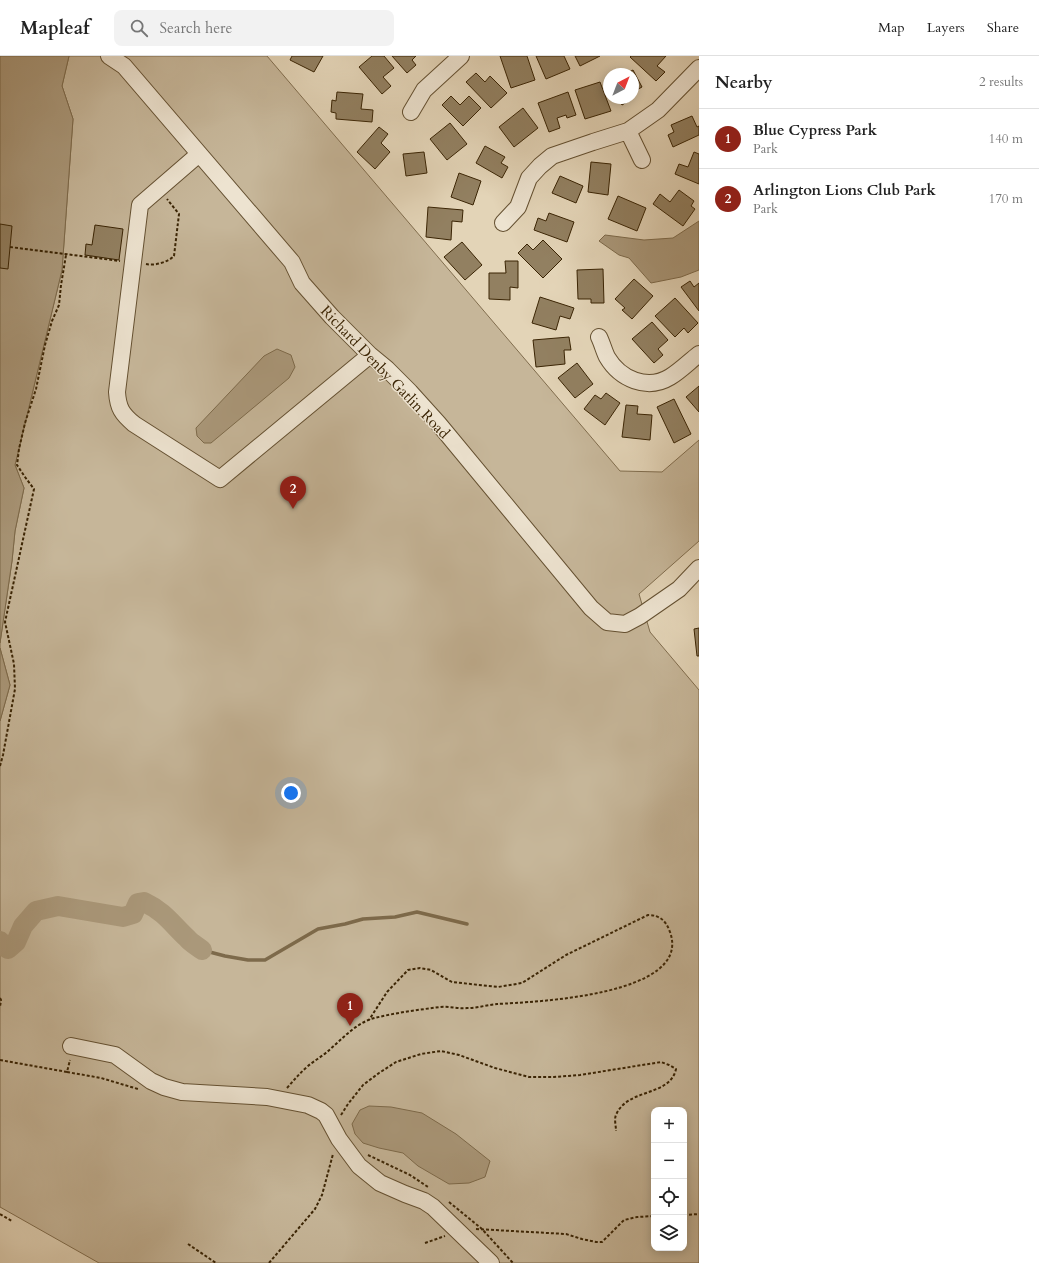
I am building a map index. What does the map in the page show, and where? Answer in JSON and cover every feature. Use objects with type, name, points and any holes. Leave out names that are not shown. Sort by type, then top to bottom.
[{"type":"street","name":"Richard Denby Gatlin Road","points":[[108,56],[124,66],[292,262],[302,283],[332,317],[370,356],[387,369],[438,423],[591,608],[607,622],[625,624],[640,616],[679,589],[699,568]]},
{"type":"street","points":[[411,112],[424,90],[461,56]]},
{"type":"street","points":[[503,223],[518,207],[529,178],[552,156],[628,131],[658,110],[699,68]]},
{"type":"street","points":[[628,131],[642,160]]},
{"type":"street","points":[[199,154],[140,205],[117,392],[118,405],[125,417],[220,479],[370,356]]},
{"type":"street","points":[[599,337],[606,356],[616,370],[635,381],[648,384],[670,377],[699,354]]},
{"type":"street","points":[[72,1046],[115,1055],[151,1081],[164,1087],[182,1092],[267,1096],[308,1105],[321,1111],[326,1115],[336,1134],[359,1166],[380,1183],[424,1201],[491,1263]]},
{"type":"path","points":[[0,766],[16,689],[14,664],[5,622],[34,489],[18,465],[19,449],[25,423],[36,389],[45,345],[52,321],[59,305],[66,255],[10,247]]},
{"type":"path","points":[[276,1098],[308,1065],[327,1052],[346,1033],[369,1020],[442,1007],[466,1008],[494,1004],[539,1002],[589,995],[615,989],[642,980],[666,962],[671,952],[672,942],[669,931],[657,915],[648,915],[592,944],[566,955],[522,983],[498,987],[452,982],[431,970],[420,968],[408,970],[387,992],[369,1020]]},
{"type":"path","points":[[0,998],[0,1007]]},
{"type":"path","points":[[67,1072],[72,1046]]},
{"type":"path","points":[[269,1263],[314,1209],[322,1195],[335,1145],[338,1120],[348,1104],[363,1085],[396,1062],[421,1054],[441,1051],[459,1055],[495,1068],[529,1076],[554,1077],[580,1075],[661,1062],[676,1069],[675,1076],[670,1082],[622,1104],[616,1116],[616,1130]]},
{"type":"path","points":[[0,1060],[101,1078],[142,1090]]},
{"type":"path","points":[[365,1153],[410,1175],[428,1188]]},
{"type":"path","points":[[446,1200],[482,1229],[513,1263]]},
{"type":"path","points":[[0,1214],[12,1221]]},
{"type":"path","points":[[687,1215],[699,1214]]},
{"type":"path","points":[[425,1243],[458,1231],[482,1229],[566,1234],[582,1239],[602,1242],[624,1220],[651,1216]]},
{"type":"path","points":[[188,1244],[216,1263]]},
{"type":"shaded area","points":[[0,56],[69,56],[62,86],[73,119],[62,270],[15,465],[24,488],[15,531],[0,643]]},
{"type":"shaded area","points":[[69,56],[267,56],[620,471],[662,472],[699,440],[699,541],[639,594],[650,632],[699,690],[699,1263],[99,1263],[0,1207],[0,721],[10,685],[0,643],[15,531],[24,488],[15,465],[62,270],[73,119],[62,86]]},
{"type":"shaded area","points":[[699,221],[699,270],[681,277],[651,283],[629,258],[619,255],[599,241],[605,235],[644,240],[673,238]]},
{"type":"shaded area","points":[[277,349],[291,355],[295,367],[289,378],[211,443],[204,443],[197,436],[196,428],[264,356]]},
{"type":"shaded area","points":[[0,648],[10,685],[0,721]]},
{"type":"shaded area","points":[[369,1106],[391,1107],[422,1113],[456,1134],[490,1161],[485,1177],[469,1183],[449,1184],[418,1166],[403,1153],[363,1143],[355,1134],[352,1124],[360,1110]]},
{"type":"building","points":[[292,56],[323,56],[314,72],[290,60]]},
{"type":"building","points":[[372,56],[384,56],[394,68],[383,77],[391,86],[382,94],[359,67]]},
{"type":"building","points":[[392,56],[416,56],[412,60],[416,65],[407,73]]},
{"type":"building","points":[[500,56],[527,56],[535,80],[511,88]]},
{"type":"building","points":[[536,56],[564,56],[570,69],[546,79]]},
{"type":"building","points":[[575,56],[600,56],[580,66]]},
{"type":"building","points":[[666,56],[657,66],[665,72],[656,81],[630,57]]},
{"type":"building","points":[[476,73],[485,82],[490,76],[507,93],[491,108],[466,82]]},
{"type":"building","points":[[639,81],[642,87],[639,89]]},
{"type":"building","points":[[600,82],[603,90],[603,104],[608,104],[611,111],[585,119],[575,90]]},
{"type":"building","points":[[337,92],[363,94],[361,109],[373,110],[372,122],[336,119],[336,113],[331,112],[332,100],[336,101]]},
{"type":"building","points":[[568,92],[576,115],[567,118],[566,115],[557,118],[560,128],[549,132],[538,103]]},
{"type":"building","points":[[451,96],[460,105],[469,96],[481,108],[463,126],[442,105]]},
{"type":"building","points":[[523,108],[538,128],[514,147],[499,127]]},
{"type":"building","points":[[692,116],[697,127],[699,126],[699,135],[673,147],[668,135],[674,132],[671,125]]},
{"type":"building","points":[[450,123],[467,144],[447,160],[430,139]]},
{"type":"building","points":[[379,127],[388,134],[381,143],[390,152],[375,169],[357,152]]},
{"type":"building","points":[[485,146],[505,157],[501,163],[508,167],[502,178],[476,163]]},
{"type":"building","points":[[424,152],[427,173],[406,176],[403,154]]},
{"type":"building","points":[[694,152],[699,154],[699,184],[675,174],[679,164],[688,167]]},
{"type":"building","points":[[591,162],[611,164],[608,195],[588,192]]},
{"type":"building","points":[[459,173],[481,181],[473,205],[451,197]]},
{"type":"building","points":[[560,176],[583,186],[576,203],[552,193]]},
{"type":"building","points":[[679,190],[694,201],[691,206],[695,209],[683,226],[653,204],[660,194],[670,202]]},
{"type":"building","points":[[618,196],[646,208],[637,231],[608,219]]},
{"type":"building","points":[[428,207],[463,210],[462,222],[452,221],[451,240],[426,237]]},
{"type":"building","points":[[549,213],[574,222],[567,242],[534,230],[538,218],[546,221]]},
{"type":"building","points":[[0,224],[12,226],[8,269],[0,268]]},
{"type":"building","points":[[95,225],[123,229],[119,260],[85,255],[86,244],[92,245]]},
{"type":"building","points":[[543,240],[562,259],[543,278],[518,253],[527,244],[533,250]]},
{"type":"building","points":[[462,242],[482,265],[465,280],[444,257]]},
{"type":"building","points":[[505,261],[518,261],[518,288],[510,287],[510,300],[489,299],[489,273],[506,273]]},
{"type":"building","points":[[603,269],[604,303],[591,303],[591,299],[578,299],[577,270]]},
{"type":"building","points":[[634,279],[653,296],[632,319],[622,310],[625,308],[615,299]]},
{"type":"building","points":[[690,281],[694,287],[699,283],[699,311],[681,287]]},
{"type":"building","points":[[540,297],[574,308],[570,319],[560,316],[556,330],[532,323]]},
{"type":"building","points":[[675,298],[698,323],[688,333],[684,328],[675,337],[655,316]]},
{"type":"building","points":[[652,322],[668,340],[658,349],[663,355],[654,363],[632,339]]},
{"type":"building","points":[[569,337],[571,350],[564,350],[565,364],[536,367],[533,340]]},
{"type":"building","points":[[577,363],[593,384],[575,398],[558,378]]},
{"type":"building","points":[[699,386],[699,412],[686,397]]},
{"type":"building","points":[[606,393],[620,403],[605,425],[584,409],[595,395],[601,399]]},
{"type":"building","points":[[674,399],[691,434],[674,443],[657,407]]},
{"type":"building","points":[[626,405],[638,406],[637,414],[652,415],[650,440],[622,437]]},
{"type":"building","points":[[699,628],[699,656],[697,656],[694,629]]},
{"type":"waterway","points":[[0,941],[8,949],[16,942],[23,926],[36,911],[58,906],[123,917],[133,914],[138,903],[144,902],[163,914],[190,941],[202,950]]},
{"type":"waterway","points":[[202,950],[248,960],[265,960],[318,929],[363,919],[395,917],[417,912],[467,924]]},
{"type":"place","name":"Arlington Lions Club Park","points":[[293,509]]},
{"type":"place","name":"Blue Cypress Park","points":[[350,1026]]}]
